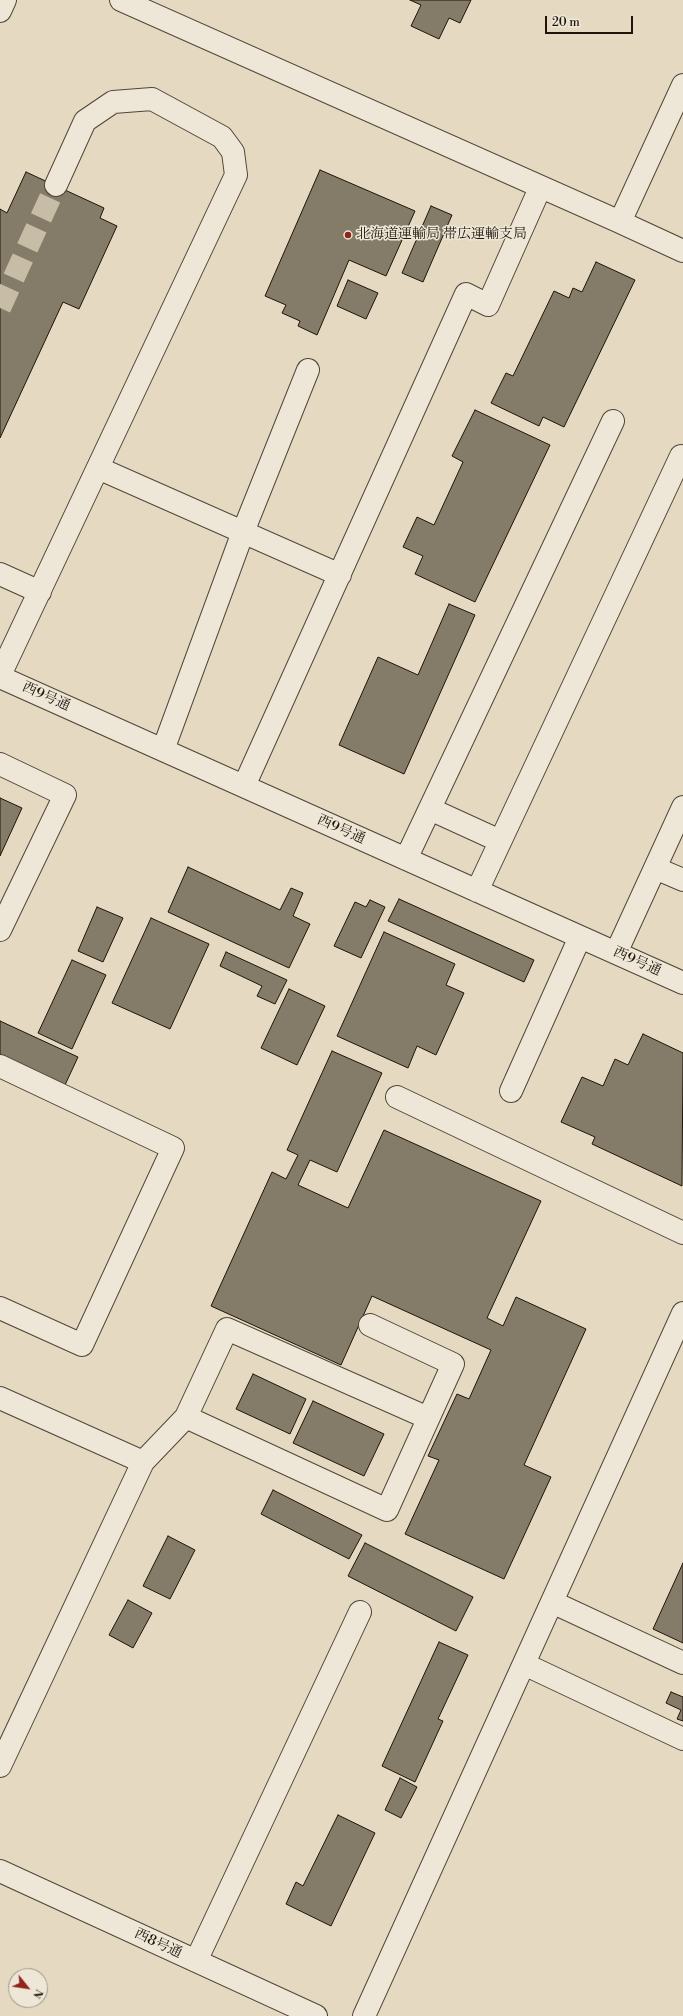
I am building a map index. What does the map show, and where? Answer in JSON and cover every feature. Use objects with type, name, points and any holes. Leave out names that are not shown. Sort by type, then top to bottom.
[{"type":"street","points":[[0,11],[5,0]]},
{"type":"street","points":[[121,0],[683,251]]},
{"type":"street","points":[[620,222],[683,85]]},
{"type":"street","points":[[0,676],[236,175],[233,152],[222,136],[152,99],[113,102],[85,121],[56,185]]},
{"type":"street","points":[[244,786],[466,294],[488,305],[540,188]]},
{"type":"street","points":[[163,750],[243,532],[308,370]]},
{"type":"street","points":[[406,859],[613,421]]},
{"type":"street","points":[[477,891],[681,456]]},
{"type":"street","points":[[98,468],[340,575]]},
{"type":"street","points":[[0,574],[40,592]]},
{"type":"street","name":"西9号通","points":[[0,676],[683,983]]},
{"type":"street","points":[[0,764],[65,795],[0,930]]},
{"type":"street","points":[[616,953],[683,807]]},
{"type":"street","points":[[430,809],[500,841]]},
{"type":"street","points":[[655,868],[683,880]]},
{"type":"street","points":[[511,1091],[580,937]]},
{"type":"street","points":[[0,1066],[173,1148],[82,1345],[0,1308]]},
{"type":"street","points":[[398,1097],[683,1232]]},
{"type":"street","points":[[364,2016],[683,1313]]},
{"type":"street","points":[[186,1417],[387,1510],[453,1364],[370,1325]]},
{"type":"street","points":[[0,1766],[143,1462],[186,1417],[228,1329],[428,1418]]},
{"type":"street","points":[[0,1398],[143,1462]]},
{"type":"street","points":[[552,1602],[683,1662]]},
{"type":"street","points":[[196,1961],[360,1612]]},
{"type":"street","points":[[524,1664],[683,1739]]},
{"type":"street","name":"西8号通","points":[[0,1871],[316,2016]]},
{"type":"building","points":[[410,0],[471,0],[460,23],[449,18],[439,39],[411,26],[421,5]]},
{"type":"building","name":"北海道運輸局 帯広運輸支局","points":[[320,170],[415,211],[386,276],[349,260],[317,335],[298,326],[300,321],[282,313],[286,305],[265,296]]},
{"type":"building","points":[[26,172],[104,208],[100,218],[117,226],[79,309],[63,302],[0,438],[0,209],[7,213]]},
{"type":"building","points":[[431,206],[452,215],[423,282],[402,273]]},
{"type":"building","points":[[596,262],[635,280],[564,427],[543,417],[539,426],[491,403],[506,373],[513,376],[554,291],[569,298],[573,288],[582,292]]},
{"type":"building","points":[[348,280],[378,293],[366,319],[337,306]]},
{"type":"building","points":[[475,410],[550,445],[475,602],[415,574],[423,556],[403,547],[417,517],[434,525],[463,462],[452,456]]},
{"type":"building","points":[[449,604],[475,615],[404,774],[339,745],[378,657],[418,675]]},
{"type":"building","points":[[0,798],[22,808],[0,856]]},
{"type":"building","points":[[188,867],[280,910],[291,888],[303,893],[293,916],[310,924],[289,968],[168,912]]},
{"type":"building","points":[[399,899],[534,960],[524,982],[388,921]]},
{"type":"building","points":[[370,900],[385,907],[361,958],[334,946],[355,902],[366,907]]},
{"type":"building","points":[[97,907],[123,918],[103,962],[78,951]]},
{"type":"building","points":[[151,918],[209,944],[170,1029],[112,1003]]},
{"type":"building","points":[[384,932],[455,964],[446,985],[464,993],[436,1055],[417,1046],[408,1068],[337,1036]]},
{"type":"building","points":[[226,952],[287,980],[275,1004],[257,996],[262,986],[220,966]]},
{"type":"building","points":[[72,960],[106,975],[72,1049],[38,1033]]},
{"type":"building","points":[[289,989],[325,1006],[297,1065],[261,1048]]},
{"type":"building","points":[[0,1021],[78,1057],[65,1085],[0,1055]]},
{"type":"building","points":[[643,1034],[683,1053],[682,1186],[592,1144],[595,1137],[561,1122],[582,1077],[603,1086],[615,1059],[628,1065]]},
{"type":"building","points":[[332,1051],[382,1073],[337,1172],[310,1160],[298,1185],[348,1208],[384,1130],[541,1201],[487,1318],[503,1326],[516,1297],[586,1329],[524,1465],[551,1477],[504,1579],[405,1534],[439,1460],[428,1456],[457,1394],[469,1399],[491,1350],[372,1296],[341,1365],[211,1306],[272,1172],[286,1179],[298,1155],[287,1150]]},
{"type":"building","points":[[253,1374],[306,1399],[290,1434],[236,1409]]},
{"type":"building","points":[[313,1401],[384,1434],[364,1476],[293,1443]]},
{"type":"building","points":[[273,1490],[362,1535],[349,1559],[261,1514]]},
{"type":"building","points":[[168,1536],[195,1550],[170,1599],[143,1586]]},
{"type":"building","points":[[365,1543],[473,1597],[456,1631],[348,1576]]},
{"type":"building","points":[[683,1563],[683,1643],[653,1629]]},
{"type":"building","points":[[128,1600],[152,1613],[133,1648],[109,1635]]},
{"type":"building","points":[[439,1642],[468,1655],[438,1719],[443,1721],[415,1782],[382,1766]]},
{"type":"building","points":[[671,1692],[683,1697],[683,1721],[677,1719],[681,1710],[666,1703]]},
{"type":"building","points":[[400,1778],[417,1787],[401,1818],[385,1810]]},
{"type":"building","points":[[338,1815],[375,1833],[331,1926],[286,1904],[296,1882],[303,1886]]},
{"type":"tunnel","points":[[0,308],[56,185]]},
{"type":"place","name":"北海道運輸局 帯広運輸支局","points":[[348,235]]}]
